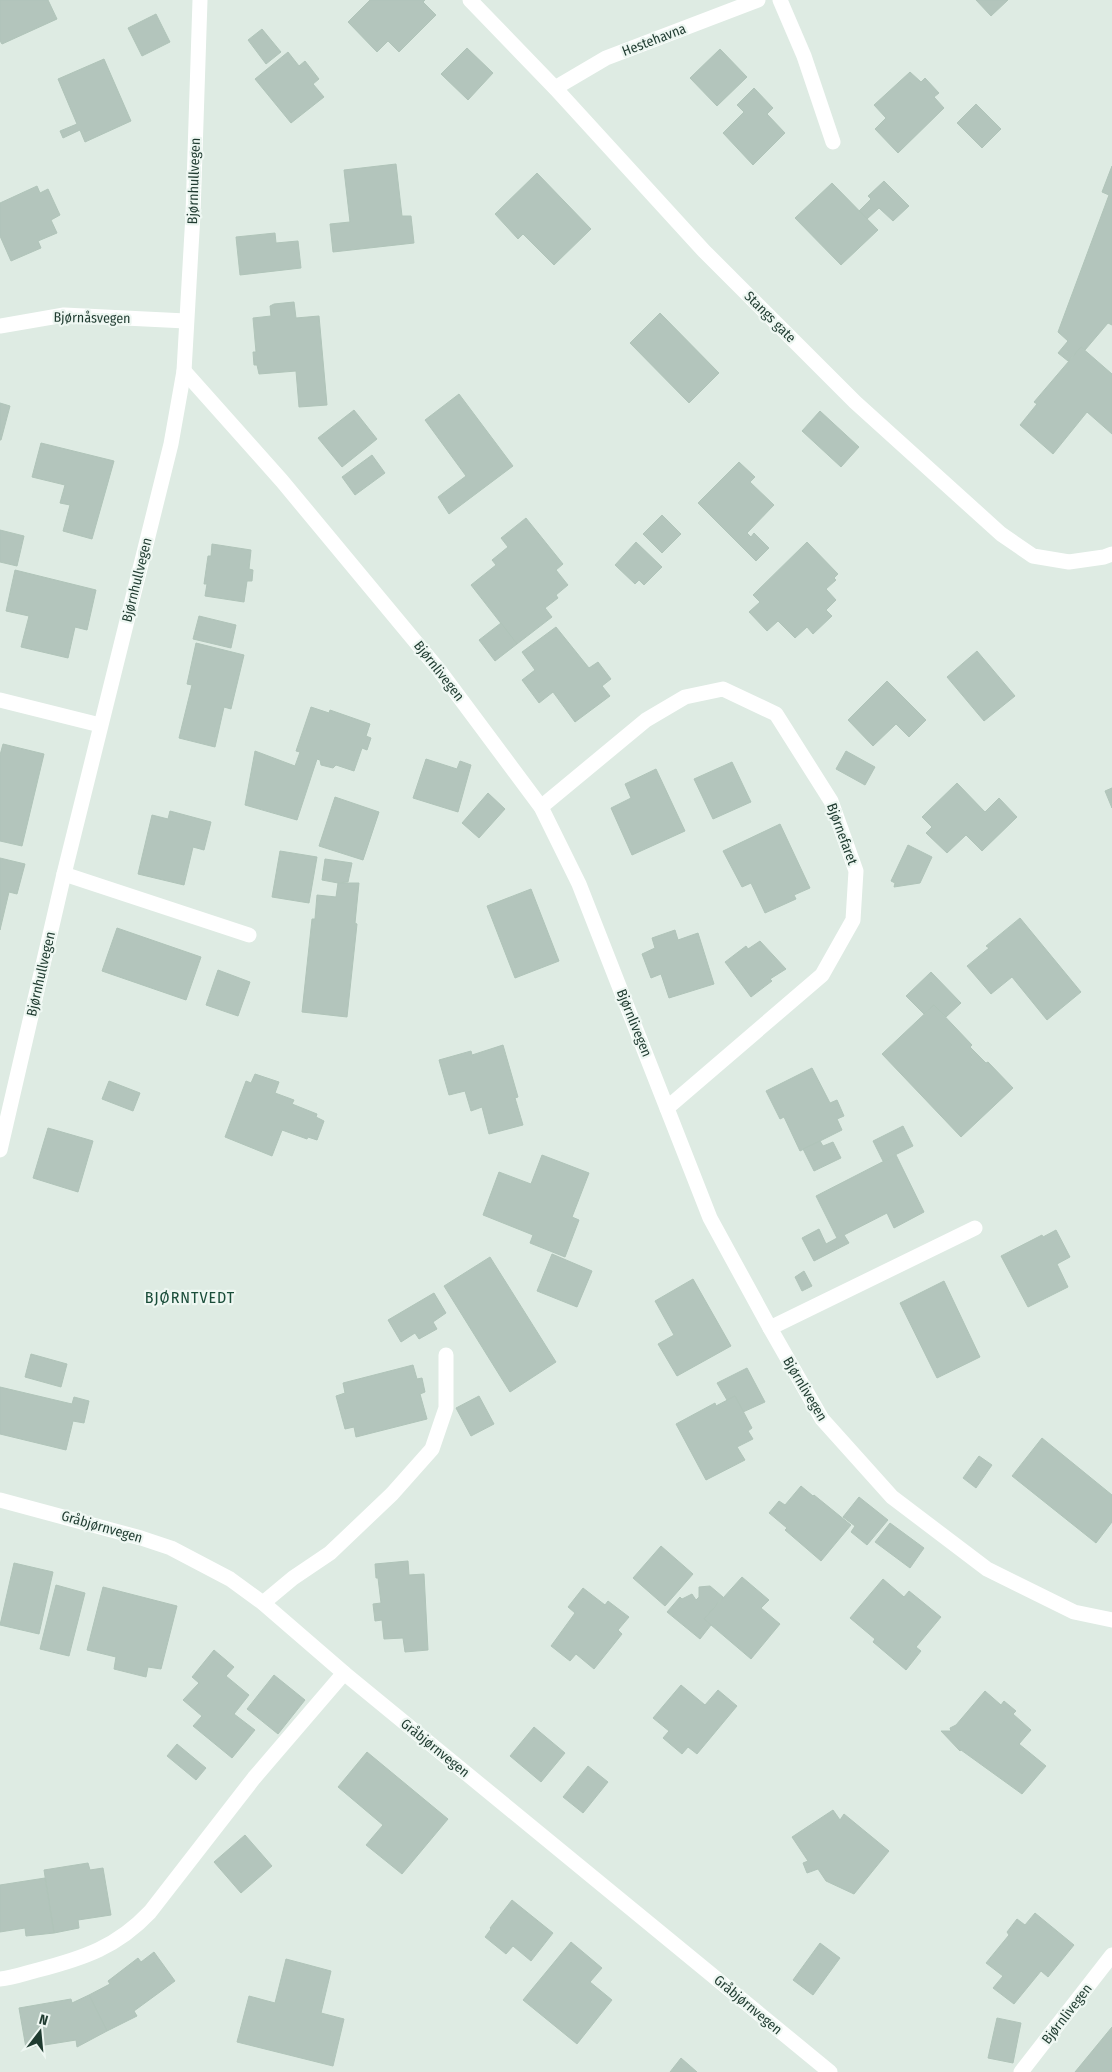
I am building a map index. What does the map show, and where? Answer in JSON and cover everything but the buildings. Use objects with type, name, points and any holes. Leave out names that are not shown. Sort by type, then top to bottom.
[{"type":"street","name":"Bjørnhullvegen","points":[[0,1150],[100,725],[171,444],[184,370],[193,214],[200,0]]},
{"type":"street","name":"Stangs gate","points":[[470,0],[555,88],[704,250],[855,402],[1001,534],[1032,556],[1069,562],[1112,554]]},
{"type":"street","name":"Hestehavna","points":[[555,88],[606,58],[758,0]]},
{"type":"street","points":[[780,0],[804,56],[833,142]]},
{"type":"street","name":"Bjørnåsvegen","points":[[0,326],[64,315],[186,321]]},
{"type":"street","name":"Bjørnlivegen","points":[[184,370],[282,481],[439,670],[541,807],[579,884],[710,1218],[822,1419],[892,1497],[987,1568],[1074,1612],[1112,1620]]},
{"type":"street","name":"Bjørnefaret","points":[[541,807],[646,720],[685,697],[723,689],[776,714],[831,801],[856,871],[853,920],[822,975],[668,1108]]},
{"type":"street","points":[[0,700],[100,725]]},
{"type":"street","points":[[64,874],[249,935]]},
{"type":"street","points":[[770,1328],[975,1228]]},
{"type":"street","points":[[263,1603],[293,1578],[330,1553],[392,1494],[432,1449],[446,1408],[446,1354]]},
{"type":"street","name":"Gråbjørnvegen","points":[[0,1500],[109,1528],[171,1548],[230,1579],[263,1603],[344,1673],[830,2072]]},
{"type":"street","points":[[0,1979],[68,1962],[96,1952],[118,1941],[135,1928],[150,1912],[254,1778],[344,1673]]},
{"type":"street","name":"Bjørnlivegen","points":[[1021,2072],[1112,1955]]},
{"type":"district","name":"BJØRNTVEDT","points":[[190,1297]]}]
